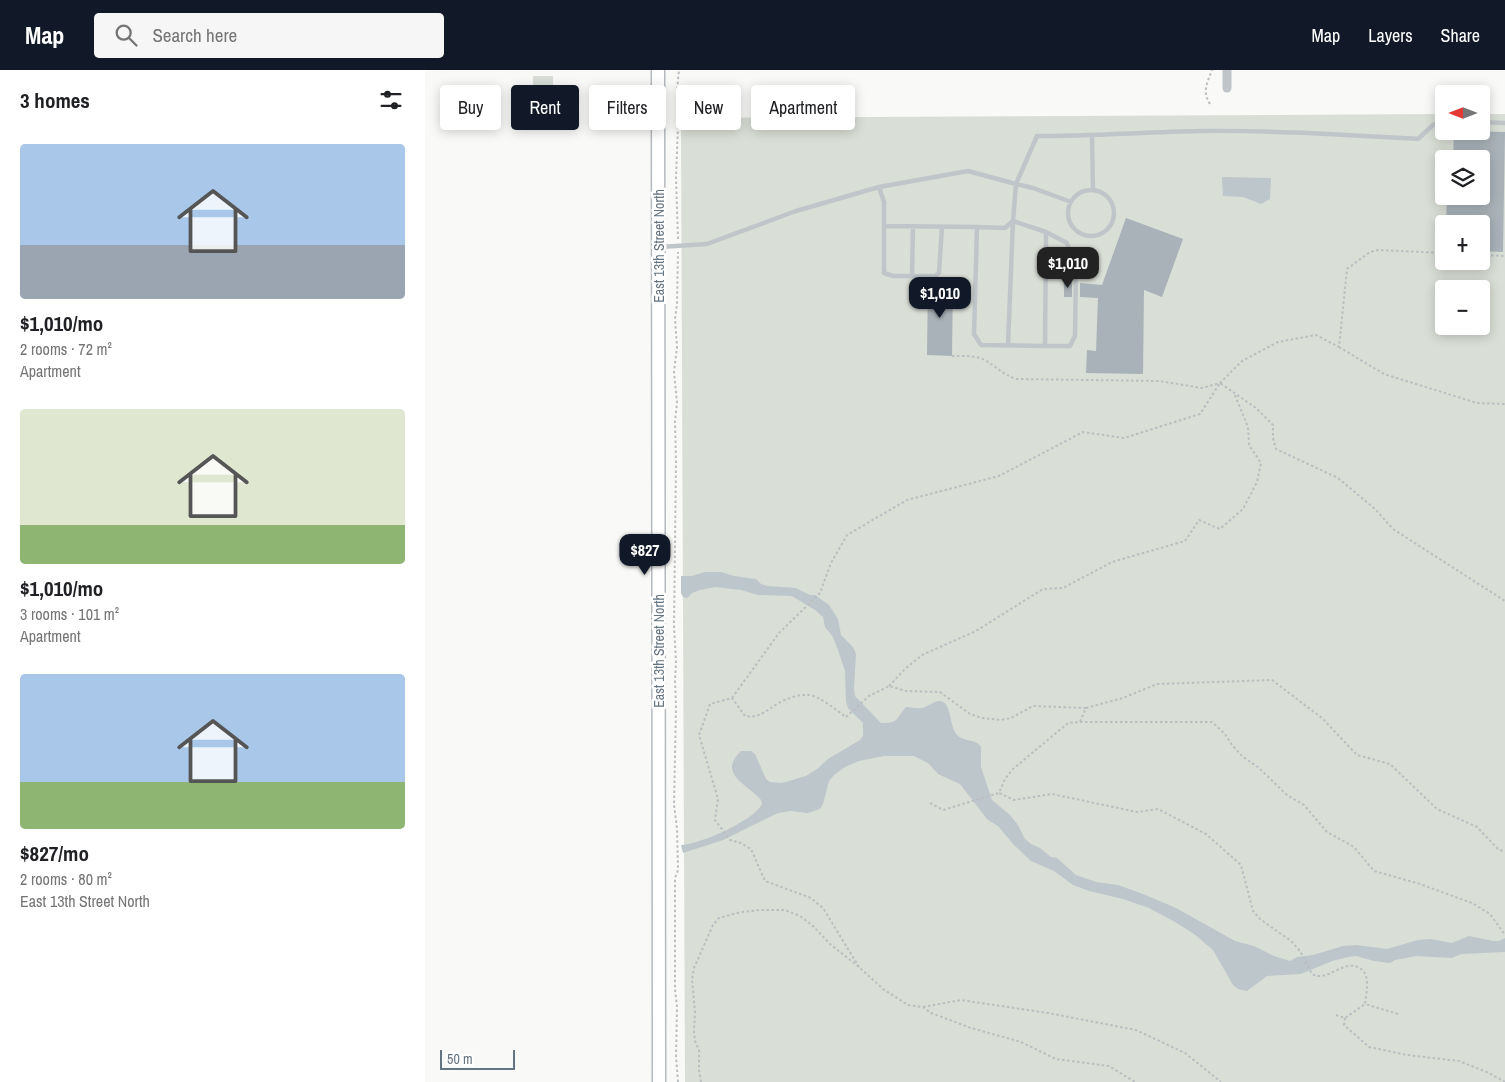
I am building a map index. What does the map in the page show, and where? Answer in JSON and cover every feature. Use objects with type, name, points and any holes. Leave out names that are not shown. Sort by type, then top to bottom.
[{"type":"main road","name":"East 13th Street North","points":[[659,70],[659,85]]},
{"type":"main road","name":"East 13th Street North","points":[[659,130],[659,1082]]},
{"type":"street","points":[[1227,70],[1227,88]]},
{"type":"lane","points":[[1490,122],[1505,123]]},
{"type":"lane","points":[[1008,345],[1016,184],[1037,136],[1269,131],[1418,139],[1435,124]]},
{"type":"lane","points":[[1093,136],[1093,190]]},
{"type":"lane","points":[[659,247],[707,244],[796,211],[879,188],[968,172],[1033,188],[1071,202]]},
{"type":"lane","points":[[879,188],[884,202],[884,273],[893,276],[935,276],[939,273],[942,227]]},
{"type":"lane","points":[[1093,190],[1104,194],[1110,199],[1114,214],[1109,228],[1096,236],[1089,236],[1081,234],[1070,224],[1068,209],[1075,196],[1082,192],[1093,190]]},
{"type":"lane","points":[[884,226],[1005,228],[1013,221]]},
{"type":"lane","points":[[977,227],[974,334],[981,345],[1070,346],[1075,336],[1076,274],[1067,243],[1046,232],[1013,221]]},
{"type":"lane","points":[[912,276],[913,226]]},
{"type":"lane","points":[[1045,346],[1046,232]]},
{"type":"path","points":[[678,1082],[676,1056],[675,878],[678,870],[677,828],[674,805],[676,763],[675,681],[677,662],[674,626],[677,462],[675,422],[677,403],[674,372],[677,347],[675,318],[678,205],[676,178],[679,70]]},
{"type":"path","points":[[1210,104],[1205,97],[1205,93],[1212,70]]},
{"type":"path","points":[[1339,347],[1347,269],[1370,252],[1379,250],[1435,253]]},
{"type":"path","points":[[1490,255],[1505,256]]},
{"type":"path","points":[[859,967],[823,908],[811,898],[765,881],[751,849],[741,843],[730,840],[715,820],[718,799],[699,735],[710,704],[732,698],[779,633],[820,593],[831,563],[847,534],[907,500],[999,476],[1083,432],[1124,438],[1200,414],[1220,383],[1242,361],[1278,342],[1316,335],[1384,374],[1477,403],[1505,404]]},
{"type":"path","points":[[952,356],[968,356],[983,359],[1005,376],[1016,379],[1159,381],[1202,388],[1220,383],[1256,408],[1273,424],[1273,438],[1276,449],[1338,478],[1393,528],[1505,601]]},
{"type":"path","points":[[732,698],[745,716],[751,717],[758,716],[777,703],[809,694],[828,704],[846,717],[869,696],[889,686],[922,655],[976,631],[1043,589],[1063,588],[1112,562],[1185,541],[1199,520],[1220,529],[1243,509],[1257,482],[1261,463],[1249,445],[1248,427],[1234,392]]},
{"type":"path","points":[[889,686],[906,691],[940,692],[970,714],[982,718],[1001,720],[1011,718],[1033,706],[1087,708],[1123,698],[1157,684],[1272,680],[1322,718],[1357,755],[1390,764],[1437,809],[1477,827],[1498,849],[1505,852]]},
{"type":"path","points":[[1080,722],[1087,708]]},
{"type":"path","points":[[999,793],[1005,779],[1013,769],[1067,723],[1212,722],[1225,734],[1242,756],[1259,768],[1287,795],[1304,805],[1327,832],[1354,847],[1374,872],[1420,884],[1472,903],[1490,914],[1505,935]]},
{"type":"path","points":[[930,803],[943,810],[999,793],[1014,800],[1052,794],[1137,812],[1158,809],[1206,834],[1241,865],[1253,911],[1260,919],[1282,933],[1299,951],[1312,974],[1325,975],[1340,968],[1353,966],[1365,972],[1367,978],[1365,1004]]},
{"type":"path","points":[[701,1082],[699,1050],[695,1041],[694,1031],[695,1012],[692,979],[693,968],[713,925],[719,918],[741,912],[785,910],[801,916],[830,944],[883,989],[909,1005],[923,1007],[961,1000],[1048,1013],[1136,1030],[1185,1053],[1221,1082]]},
{"type":"path","points":[[1365,1004],[1398,1014]]},
{"type":"path","points":[[1365,1004],[1345,1018],[1344,1025],[1369,1047],[1407,1055],[1459,1061],[1489,1073],[1505,1082]]},
{"type":"path","points":[[923,1007],[931,1013],[971,1028],[1021,1042],[1056,1059],[1109,1066],[1135,1082]]},
{"type":"path","points":[[1335,1015],[1345,1018]]},
{"type":"shaded area","points":[[533,76],[553,76],[553,85],[533,85]]},
{"type":"shaded area","points":[[1435,114],[1435,140],[1490,140],[1490,114],[1505,114],[1505,1082],[685,1082],[681,130],[741,130],[741,118],[751,118],[751,130],[855,130],[855,117]]},
{"type":"shaded area","points":[[1222,177],[1271,178],[1270,199],[1261,204],[1243,197],[1223,196]]},
{"type":"shaded area","points":[[705,572],[721,572],[756,579],[761,584],[767,586],[796,588],[810,595],[815,595],[829,605],[838,619],[841,635],[853,647],[856,654],[855,696],[881,723],[894,721],[906,707],[920,708],[937,701],[944,702],[949,710],[954,731],[957,735],[979,744],[981,747],[981,767],[992,800],[1010,815],[1025,839],[1051,857],[1057,858],[1076,875],[1096,882],[1118,885],[1143,894],[1176,908],[1235,941],[1254,946],[1274,956],[1290,961],[1297,957],[1313,955],[1343,946],[1356,945],[1387,949],[1418,940],[1431,939],[1452,943],[1469,936],[1493,941],[1505,938],[1505,952],[1461,954],[1452,958],[1416,956],[1395,960],[1390,963],[1356,956],[1348,957],[1332,961],[1301,974],[1267,976],[1247,991],[1238,989],[1233,985],[1213,950],[1194,934],[1149,908],[1073,885],[1054,871],[1031,861],[999,827],[987,819],[960,784],[938,774],[928,763],[914,756],[884,756],[859,761],[845,767],[829,781],[820,809],[808,813],[790,811],[778,813],[723,840],[683,853],[681,845],[700,841],[738,824],[749,817],[762,804],[761,800],[742,784],[733,772],[734,759],[741,751],[751,751],[755,754],[766,779],[770,782],[782,783],[806,776],[828,759],[860,740],[863,736],[863,723],[848,708],[845,671],[833,637],[825,627],[823,617],[792,596],[758,595],[741,590],[715,587],[692,593],[687,598],[683,597],[681,593],[681,576],[692,576]]},
{"type":"building","points":[[1490,132],[1505,132],[1503,252],[1490,251],[1490,215],[1446,215],[1447,205],[1490,205],[1490,150],[1453,150],[1454,140],[1490,140]]},
{"type":"building","points":[[1126,218],[1183,239],[1162,297],[1144,290],[1143,374],[1086,373],[1087,350],[1096,351],[1098,298],[1080,297],[1080,283],[1102,285]]},
{"type":"building","points":[[1064,281],[1072,282],[1072,297],[1064,297]]},
{"type":"building","points":[[928,282],[953,283],[952,356],[927,355]]}]
